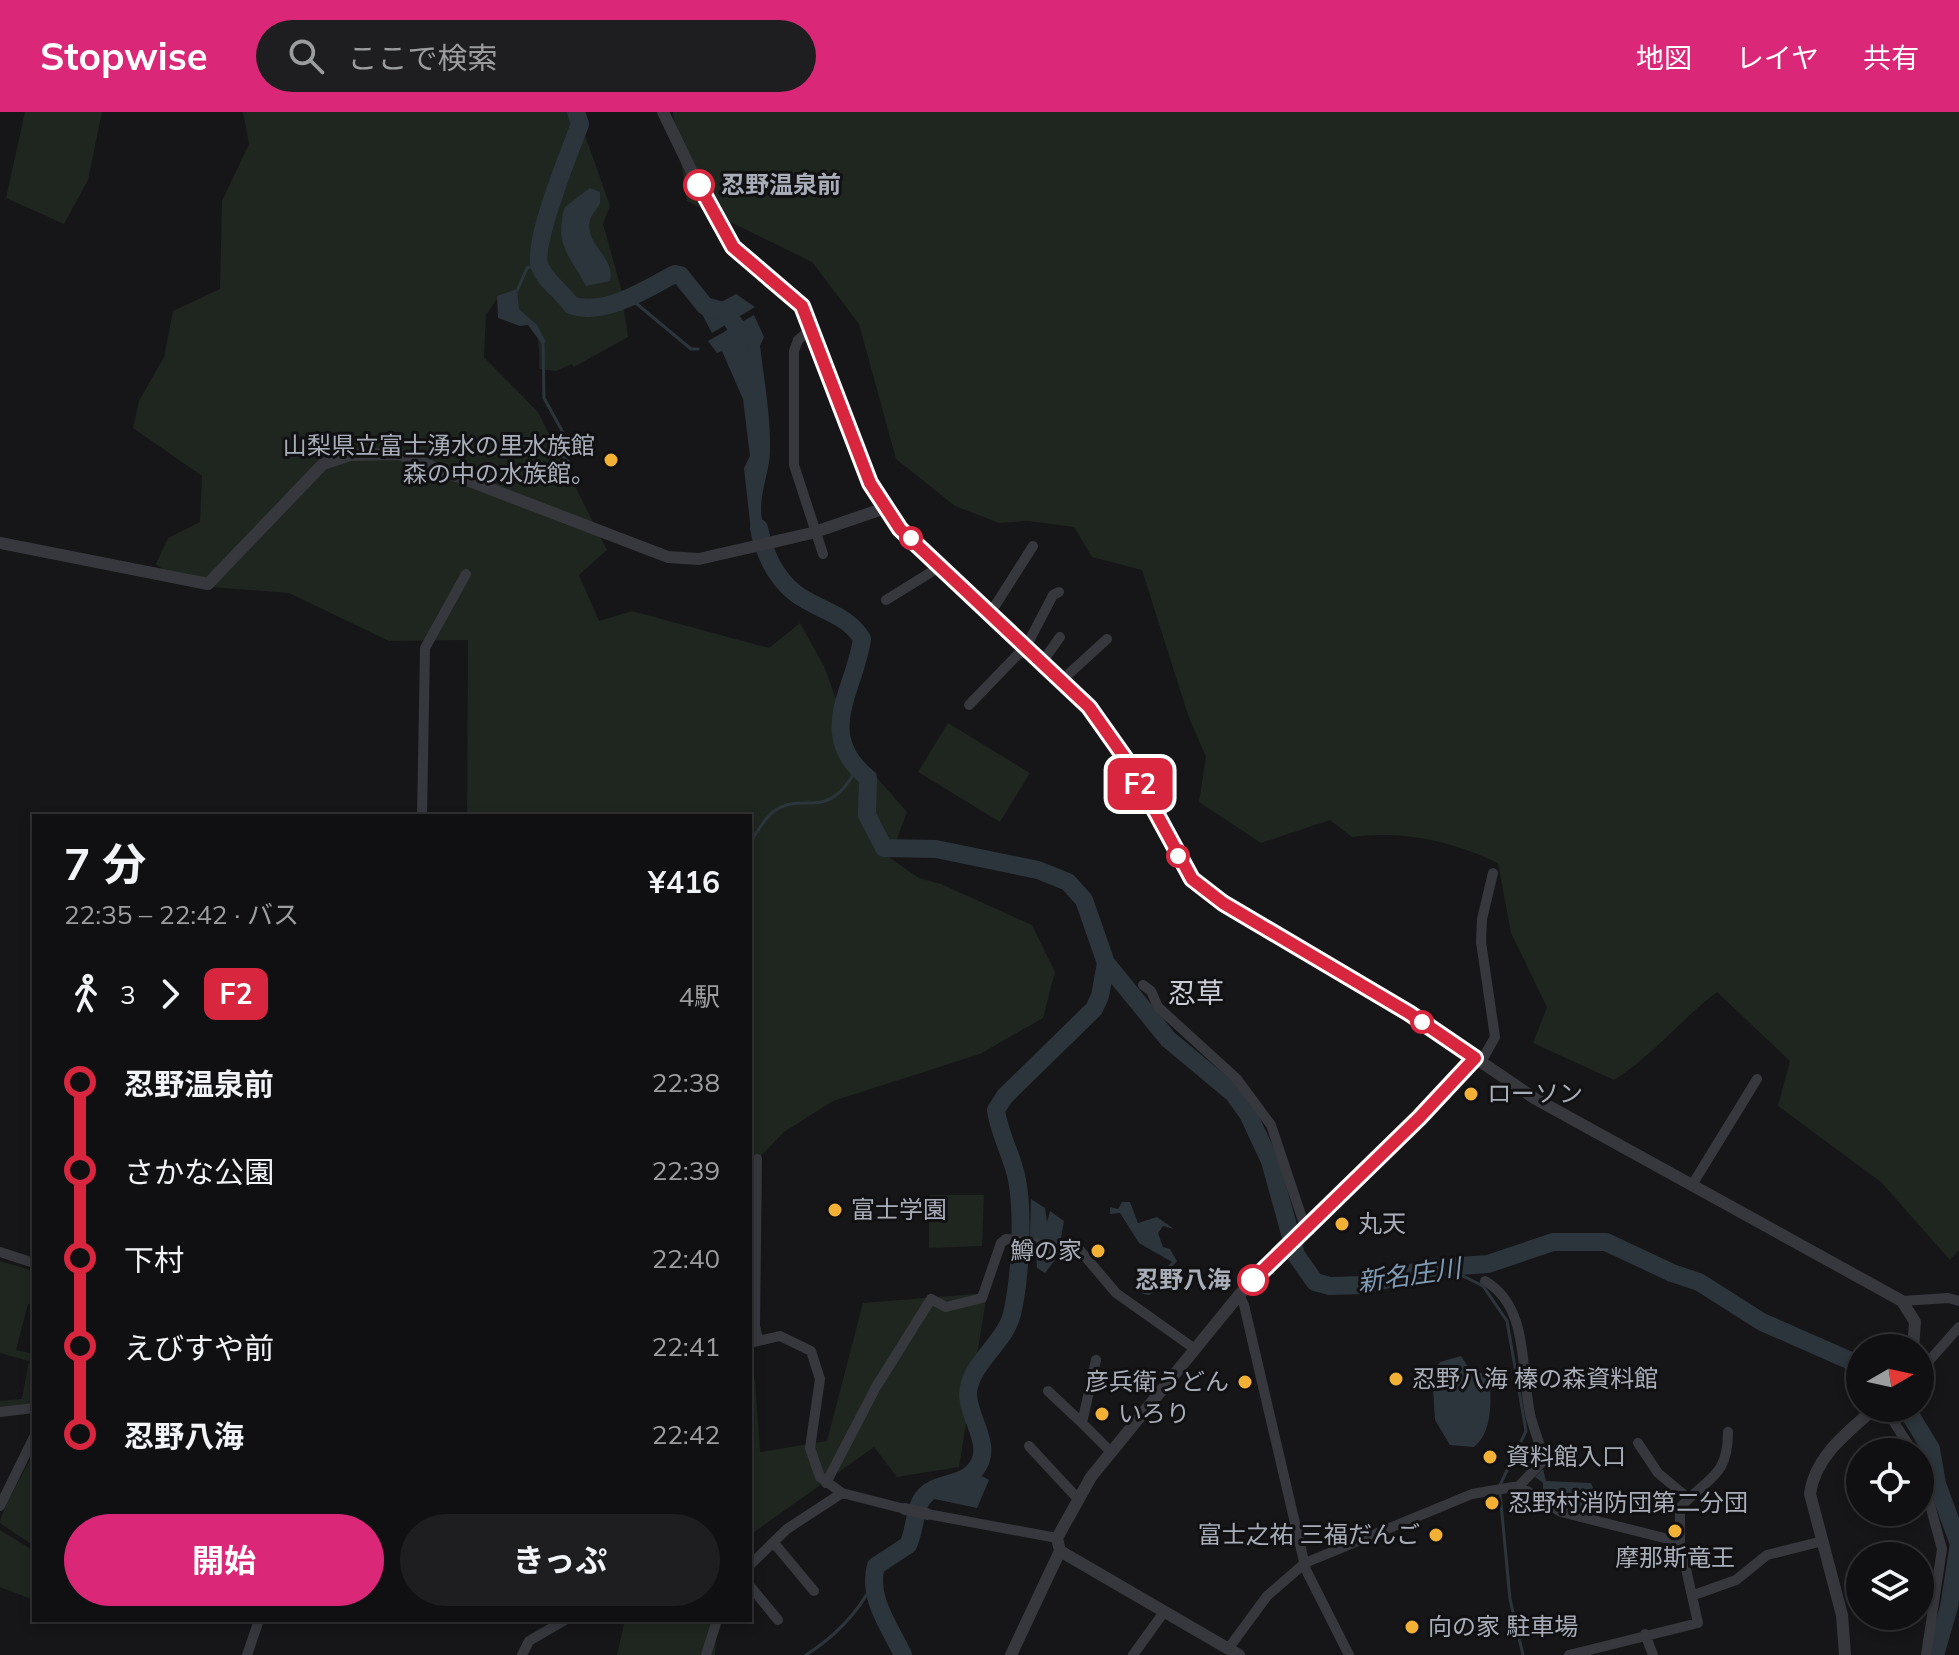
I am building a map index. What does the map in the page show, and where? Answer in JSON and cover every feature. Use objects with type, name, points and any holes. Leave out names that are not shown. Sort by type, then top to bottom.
[{"type":"street","points":[[663,112],[718,226],[733,247],[795,298],[811,329],[870,483],[885,508],[900,529],[1027,645],[1089,707],[1130,765],[1192,879],[1223,903],[1409,1013],[1534,1098],[1907,1304],[1915,1322],[1914,1334]]},
{"type":"street","points":[[811,329],[798,340],[794,351],[794,465],[823,554]]},
{"type":"street","points":[[0,543],[208,584],[323,464],[350,455],[399,454],[668,557],[699,559],[814,533],[885,508]]},
{"type":"street","points":[[991,612],[1033,546]]},
{"type":"street","points":[[886,600],[941,566]]},
{"type":"street","points":[[422,814],[425,648],[466,574]]},
{"type":"street","points":[[969,705],[1027,645],[1053,595],[1059,592]]},
{"type":"street","points":[[1043,661],[1060,637]]},
{"type":"street","points":[[1062,680],[1107,639]]},
{"type":"street","points":[[1011,1655],[1079,1500],[1111,1452],[1239,1295],[1478,1060],[1495,1037],[1481,942],[1482,919],[1493,873]]},
{"type":"street","points":[[1143,985],[1151,991],[1158,1007],[1237,1079],[1271,1125],[1304,1228]]},
{"type":"street","points":[[1692,1185],[1757,1079]]},
{"type":"street","points":[[757,1159],[754,1341],[780,1336],[811,1351],[820,1379],[810,1448],[814,1465],[826,1483],[842,1493],[1058,1545],[1234,1652],[1267,1596],[1305,1563],[1472,1494],[1519,1486],[1543,1461],[1527,1400],[1514,1318],[1498,1293],[1485,1281]]},
{"type":"street","points":[[826,1483],[876,1387],[931,1299],[946,1307],[982,1298],[1001,1243],[1018,1240],[1067,1254],[1078,1248],[1116,1293],[1195,1349]]},
{"type":"street","points":[[0,1252],[32,1262]]},
{"type":"street","points":[[1239,1295],[1244,1305],[1305,1563],[1349,1655]]},
{"type":"street","points":[[1902,1301],[1948,1298],[1959,1301]]},
{"type":"street","points":[[1934,1355],[1959,1327]]},
{"type":"street","points":[[1082,1423],[1096,1360]]},
{"type":"street","points":[[1048,1391],[1111,1452]]},
{"type":"street","points":[[0,1412],[32,1408]]},
{"type":"street","points":[[1845,1655],[1842,1615],[1810,1494],[1812,1479],[1831,1448],[1860,1422]]},
{"type":"street","points":[[1569,1655],[1698,1623],[1680,1542],[1680,1508],[1724,1467],[1728,1456],[1728,1432]]},
{"type":"street","points":[[0,1506],[32,1441]]},
{"type":"street","points":[[1638,1443],[1658,1473],[1688,1498]]},
{"type":"street","points":[[1029,1446],[1079,1500]]},
{"type":"street","points":[[1519,1486],[1561,1512],[1680,1542]]},
{"type":"street","points":[[752,1563],[787,1529],[842,1493]]},
{"type":"street","points":[[1926,1655],[1942,1549],[1934,1520]]},
{"type":"street","points":[[1694,1595],[1736,1580],[1767,1555],[1823,1541]]},
{"type":"street","points":[[774,1543],[814,1591]]},
{"type":"street","points":[[752,1588],[778,1620]]},
{"type":"street","points":[[1133,1655],[1164,1612]]},
{"type":"street","points":[[247,1655],[258,1622]]},
{"type":"street","points":[[522,1655],[529,1641],[562,1622]]},
{"type":"street","points":[[706,1655],[716,1622]]},
{"type":"street","points":[[1645,1634],[1653,1655]]},
{"type":"shaded area","points":[[25,112],[102,112],[88,180],[64,224],[6,198]]},
{"type":"shaded area","points":[[243,112],[570,112],[585,135],[610,206],[603,224],[621,288],[628,337],[574,367],[572,364],[556,371],[539,369],[538,342],[532,326],[497,299],[486,315],[484,357],[538,412],[607,550],[579,575],[599,621],[632,611],[769,648],[800,623],[824,666],[856,754],[907,812],[890,858],[919,878],[941,884],[1032,925],[1055,972],[1043,1018],[980,1054],[833,1101],[784,1132],[752,1165],[752,814],[467,814],[468,640],[389,641],[289,593],[184,585],[156,564],[168,538],[200,522],[202,476],[133,428],[139,401],[164,357],[173,311],[220,289],[222,201],[249,144]]},
{"type":"shaded area","points":[[673,112],[1959,112],[1959,1250],[1950,1260],[1881,1182],[1778,1106],[1790,1061],[1717,992],[1642,1060],[1614,1080],[1533,1043],[1547,1007],[1511,933],[1498,863],[1427,839],[1390,835],[1352,837],[1330,820],[1261,843],[1199,802],[1206,757],[1188,715],[1142,570],[1092,557],[1074,527],[1028,521],[999,523],[955,506],[896,459],[859,324],[812,262],[687,201]]},
{"type":"shaded area","points":[[590,188],[600,192],[600,203],[591,218],[589,229],[611,273],[610,281],[586,286],[565,250],[561,231],[565,207]]},
{"type":"shaded area","points":[[517,289],[519,309],[537,325],[546,342],[542,344],[528,325],[520,326],[498,318],[497,296]]},
{"type":"shaded area","points":[[736,294],[755,307],[712,333],[696,303],[723,301]]},
{"type":"shaded area","points":[[754,315],[764,337],[760,346],[770,452],[761,505],[761,515],[769,536],[752,540],[744,468],[750,456],[743,399],[722,351],[717,353],[708,341]]},
{"type":"shaded area","points":[[948,723],[1030,773],[1000,822],[918,772]]},
{"type":"shaded area","points":[[929,1195],[984,1195],[982,1246],[929,1248]]},
{"type":"shaded area","points":[[1031,1199],[1045,1208],[1047,1222],[1050,1211],[1064,1221],[1058,1256],[1045,1273],[1037,1268],[1035,1241],[1030,1238]]},
{"type":"shaded area","points":[[1122,1202],[1130,1202],[1138,1223],[1157,1217],[1174,1229],[1163,1226],[1158,1233],[1163,1247],[1170,1249],[1177,1261],[1169,1270],[1170,1281],[1149,1295],[1143,1294],[1137,1285],[1149,1283],[1159,1273],[1168,1277],[1168,1266],[1172,1262],[1139,1243],[1120,1213],[1110,1214],[1110,1207],[1118,1209]]},
{"type":"shaded area","points":[[0,1261],[32,1270],[32,1304],[28,1304],[16,1350],[32,1354],[32,1403],[0,1408],[0,1401],[22,1399],[29,1361],[0,1353]]},
{"type":"shaded area","points":[[987,1293],[959,1467],[897,1477],[874,1447],[752,1534],[752,1378],[755,1380],[760,1452],[827,1441],[863,1303]]},
{"type":"shaded area","points":[[1461,1356],[1472,1373],[1489,1373],[1488,1423],[1474,1447],[1450,1445],[1435,1420],[1432,1372],[1440,1362]]},
{"type":"shaded area","points":[[32,1456],[32,1545],[0,1523]]},
{"type":"shaded area","points":[[1543,1469],[1546,1481],[1591,1483],[1597,1497],[1589,1515],[1543,1497],[1543,1483],[1535,1477]]},
{"type":"shaded area","points":[[982,1476],[989,1480],[977,1508],[930,1498],[946,1485]]},
{"type":"shaded area","points":[[0,1530],[32,1550],[32,1599],[0,1587]]},
{"type":"shaded area","points":[[625,1622],[717,1622],[715,1655],[617,1655]]},
{"type":"waterway","points":[[576,112],[580,124],[541,239],[539,256],[543,272],[571,305],[584,308],[624,300],[675,274],[680,275],[705,306],[726,312],[735,325],[740,349]]},
{"type":"waterway","points":[[517,291],[527,268],[538,264]]},
{"type":"waterway","points":[[623,302],[637,304],[691,349],[698,349]]},
{"type":"waterway","points":[[543,341],[544,398],[566,438],[563,457],[570,463]]},
{"type":"waterway","points":[[759,528],[771,564],[788,587],[849,624],[862,639],[842,711],[841,728],[843,745],[852,761],[868,778],[867,815],[884,848],[936,849],[1038,870],[1068,882],[1084,900],[1106,963],[1100,996],[1094,1009],[1005,1096],[996,1110],[1015,1171],[1019,1195],[1020,1247],[1015,1300],[1008,1325],[970,1383],[969,1403],[982,1442],[980,1461],[975,1470],[963,1479],[927,1493],[919,1504],[908,1545],[876,1566],[877,1601],[903,1655]]},
{"type":"waterway","points":[[752,840],[773,812],[794,803],[815,803],[835,796],[857,768]]},
{"type":"waterway","name":"新名庄川","points":[[1106,963],[1168,1039],[1234,1094],[1248,1114],[1270,1161],[1296,1255],[1315,1282],[1330,1286],[1365,1285],[1431,1268],[1488,1264],[1553,1242],[1606,1242],[1672,1273],[1699,1282],[1762,1322],[1846,1359]]},
{"type":"waterway","points":[[1445,1267],[1483,1286],[1507,1321],[1526,1431],[1500,1485]]},
{"type":"waterway","name":"新名庄川","points":[[1915,1422],[1931,1449],[1937,1484],[1959,1544],[1949,1607],[1935,1655]]},
{"type":"waterway","points":[[1500,1493],[1510,1599],[1523,1655]]},
{"type":"waterway","points":[[806,1655],[844,1624],[872,1585]]},
{"type":"bus line","name":"F2","points":[[699,185],[718,226],[733,247],[770,275],[802,306],[870,483],[885,508],[900,529],[1027,645],[1089,707],[1130,765],[1192,879],[1223,903],[1409,1013],[1475,1058],[1419,1118],[1253,1280]]},
{"type":"place","name":"忍野温泉前","points":[[699,185]]},
{"type":"place","name":"山梨県立富士湧水の里水族館 森の中の水族館。","points":[[611,460]]},
{"type":"place","name":"ローソン","points":[[1471,1094]]},
{"type":"place","name":"富士学園","points":[[835,1210]]},
{"type":"place","name":"丸天","points":[[1342,1224]]},
{"type":"place","name":"鱒の家","points":[[1098,1251]]},
{"type":"place","name":"忍野八海","points":[[1253,1280]]},
{"type":"place","name":"忍野八海 榛の森資料館","points":[[1396,1379]]},
{"type":"place","name":"彦兵衛うどん","points":[[1245,1382]]},
{"type":"place","name":"いろり","points":[[1102,1414]]},
{"type":"place","name":"資料館入口","points":[[1490,1457]]},
{"type":"place","name":"忍野村消防団第二分団","points":[[1492,1503]]},
{"type":"place","name":"摩那斯竜王","points":[[1675,1531]]},
{"type":"place","name":"富士之祐 三福だんご","points":[[1436,1535]]},
{"type":"place","name":"向の家 駐車場","points":[[1412,1627]]},
{"type":"district","name":"忍草","points":[[1196,993]]}]
